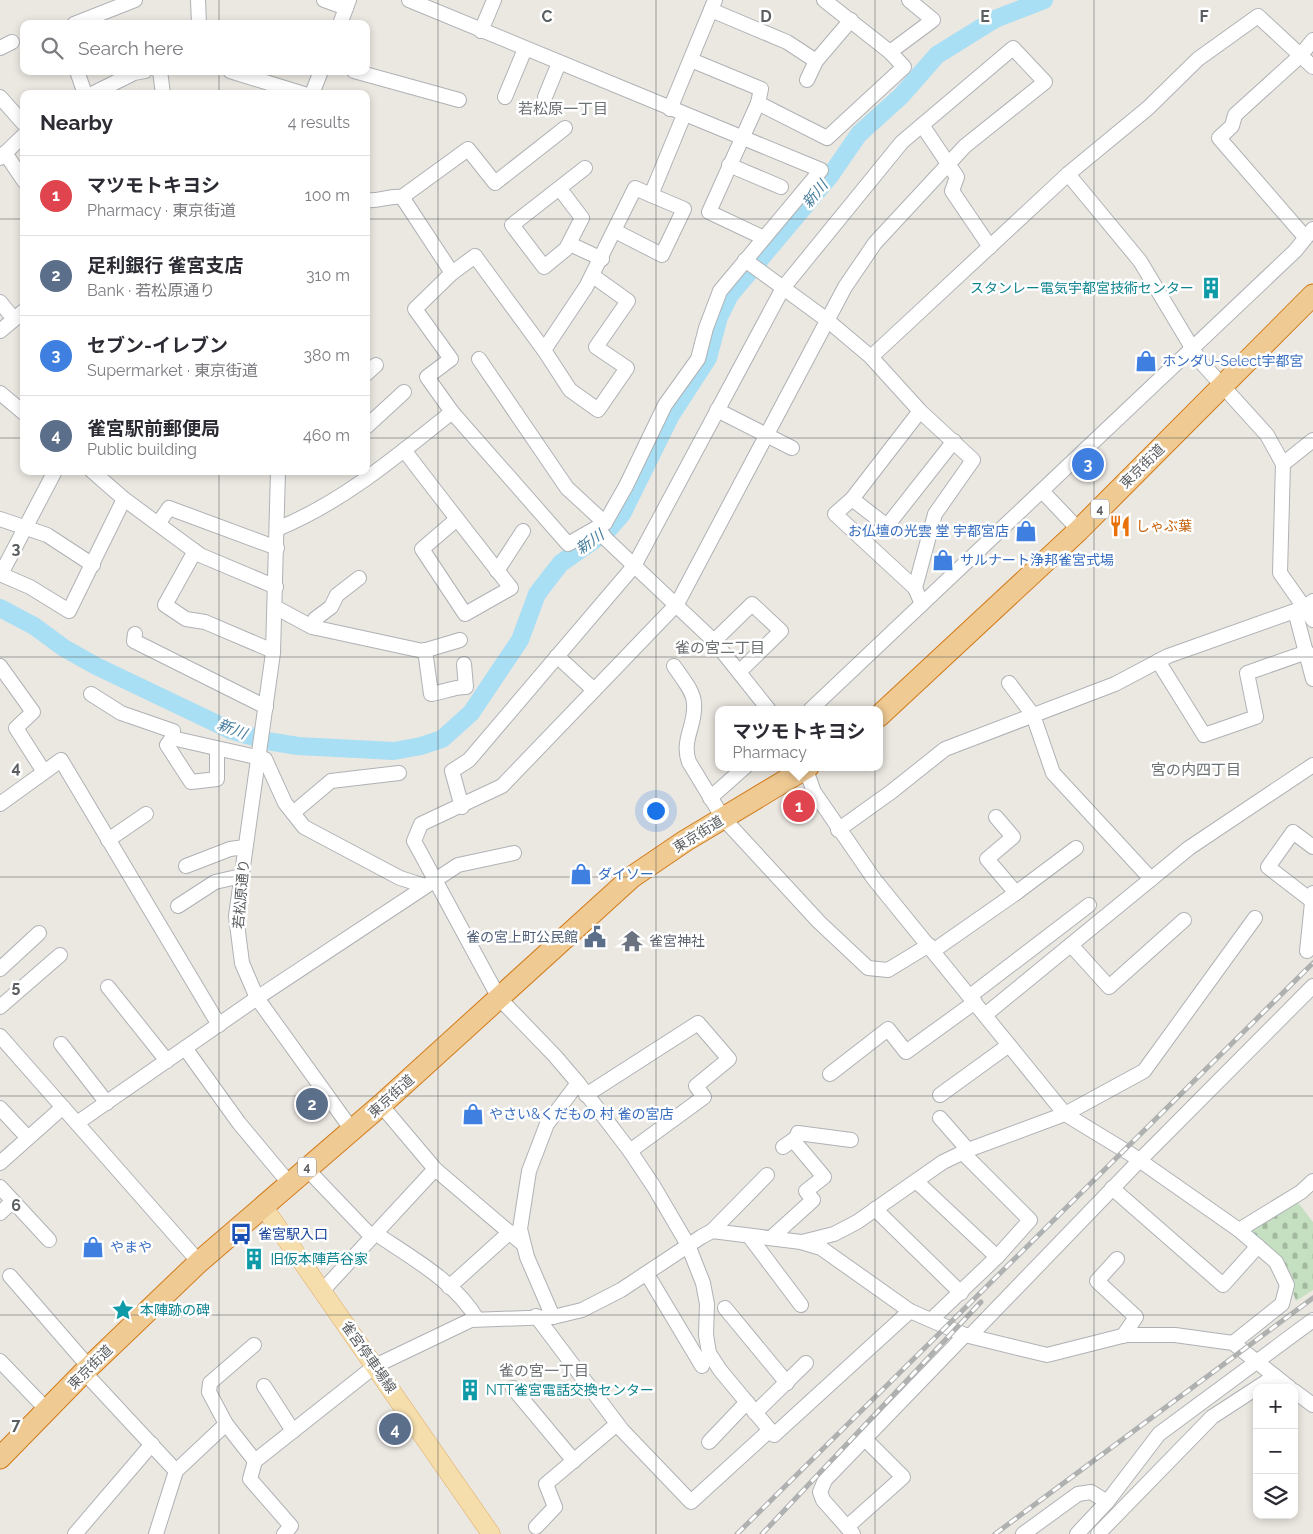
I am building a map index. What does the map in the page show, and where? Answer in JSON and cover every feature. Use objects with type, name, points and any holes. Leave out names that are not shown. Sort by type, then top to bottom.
[{"type":"highway","name":"東京街道","points":[[883,712],[1079,530],[1313,295]]},
{"type":"highway","name":"東京街道","points":[[1,1456],[198,1262],[381,1105],[632,877],[723,818],[801,771]]},
{"type":"main road","name":"雀宮停車場線","points":[[263,1206],[491,1534]]},
{"type":"street","points":[[84,20],[136,0]]},
{"type":"street","points":[[198,0],[199,20]]},
{"type":"street","points":[[324,0],[347,4],[341,20]]},
{"type":"street","points":[[409,0],[821,170],[764,238],[750,264],[720,291],[706,328],[698,359],[666,406],[603,530],[568,544],[452,412],[427,377],[451,359],[415,309],[452,273],[475,256],[544,350],[570,390],[598,410],[627,368],[596,347],[628,301],[593,276]]},
{"type":"street","points":[[481,31],[494,0]]},
{"type":"street","points":[[758,103],[827,138],[904,67],[890,52],[824,0]]},
{"type":"street","points":[[890,52],[933,20],[908,0]]},
{"type":"street","points":[[670,109],[713,5],[787,42],[816,61]]},
{"type":"street","points":[[871,357],[1068,174],[1148,108],[1198,59],[1258,16],[1313,67]]},
{"type":"street","points":[[807,80],[816,61],[851,20]]},
{"type":"street","points":[[814,706],[1295,251],[1309,233],[1219,138],[1232,126],[1234,115],[1300,56],[1313,40]]},
{"type":"street","points":[[462,807],[452,771],[469,760],[634,566],[783,288],[902,142],[1014,48],[1045,82],[965,146],[875,243],[845,287],[677,604],[502,786],[462,807],[421,824],[414,841],[430,882],[499,998],[555,1056],[578,1083],[630,1151],[688,1245],[703,1283],[707,1304],[706,1335],[710,1353],[720,1370],[774,1435],[910,1311]]},
{"type":"street","points":[[505,97],[525,49]]},
{"type":"street","points":[[690,60],[761,89],[758,103],[741,137],[709,212],[764,238]]},
{"type":"street","points":[[545,97],[559,63]]},
{"type":"street","points":[[78,75],[84,90]]},
{"type":"street","points":[[100,90],[130,75]]},
{"type":"street","points":[[160,75],[162,90]]},
{"type":"street","points":[[243,75],[291,90]]},
{"type":"street","points":[[314,90],[319,75]]},
{"type":"street","points":[[368,75],[459,100]]},
{"type":"street","points":[[0,97],[20,120]]},
{"type":"street","points":[[651,195],[684,115]]},
{"type":"street","points":[[922,125],[949,163],[957,178],[952,191],[990,248]]},
{"type":"street","points":[[370,200],[393,196],[402,197],[468,149],[496,182],[565,128]]},
{"type":"street","points":[[20,139],[2,156],[20,176]]},
{"type":"street","points":[[729,165],[782,187]]},
{"type":"street","points":[[560,189],[582,218],[570,244],[544,267],[512,225],[585,168]]},
{"type":"street","points":[[1068,174],[1140,260],[1200,361],[1267,435],[1282,464],[1280,573],[1313,620]]},
{"type":"street","points":[[544,350],[593,276],[635,188],[684,209],[662,254],[615,231]]},
{"type":"street","points":[[402,197],[452,273]]},
{"type":"street","points":[[570,244],[602,259]]},
{"type":"street","points":[[750,264],[827,320],[871,357],[920,411],[973,460],[935,514],[915,588]]},
{"type":"street","points":[[0,302],[19,315],[0,331]]},
{"type":"street","points":[[479,359],[567,488],[634,566],[677,604],[714,641],[766,706]]},
{"type":"street","points":[[370,423],[404,392]]},
{"type":"street","points":[[0,393],[20,410]]},
{"type":"street","points":[[717,410],[792,448]]},
{"type":"street","points":[[920,411],[852,500],[835,514],[915,588],[922,604]]},
{"type":"street","points":[[370,471],[404,450],[452,412]]},
{"type":"street","points":[[1282,464],[1313,440]]},
{"type":"street","points":[[852,500],[887,526],[954,441]]},
{"type":"street","points":[[404,450],[497,571],[510,588],[465,614],[422,549],[457,519]]},
{"type":"street","points":[[53,475],[0,574],[30,587],[69,612],[124,499]]},
{"type":"street","points":[[97,475],[124,499],[195,551],[276,588]]},
{"type":"street","name":"若松原通り","points":[[278,475],[273,651],[240,876],[237,932],[246,977],[257,998],[352,1130]]},
{"type":"street","points":[[277,529],[301,520],[360,477]]},
{"type":"street","points":[[1042,491],[1079,530]]},
{"type":"street","points":[[158,524],[169,508],[277,548]]},
{"type":"street","points":[[0,520],[46,535],[93,565]]},
{"type":"street","points":[[497,571],[523,531]]},
{"type":"street","points":[[195,551],[165,605],[186,619],[205,622],[273,651]]},
{"type":"street","points":[[316,628],[315,620],[331,607],[337,595],[359,578]]},
{"type":"street","points":[[714,641],[752,604],[781,631],[739,672]]},
{"type":"street","points":[[275,607],[316,628],[425,650],[460,640]]},
{"type":"street","points":[[1304,607],[1307,652],[1313,679]]},
{"type":"street","points":[[838,830],[892,792],[945,749],[1115,684],[1158,661],[1304,607]]},
{"type":"street","points":[[134,634],[134,641],[266,707]]},
{"type":"street","points":[[425,650],[431,694],[444,692],[452,687],[466,687],[464,664]]},
{"type":"street","points":[[1158,661],[1204,735],[1256,717],[1247,673],[1307,652]]},
{"type":"street","points":[[557,656],[594,690]]},
{"type":"street","points":[[0,666],[33,712],[16,728],[44,772]]},
{"type":"street","points":[[674,666],[692,695],[694,705],[686,754],[710,798],[723,818],[819,922],[868,968],[888,970],[931,948],[1016,893],[1076,848]]},
{"type":"street","points":[[1009,683],[1033,715],[1053,773],[1150,879]]},
{"type":"street","points":[[91,694],[120,713],[173,731],[172,738],[167,745],[191,782],[217,779],[218,749]]},
{"type":"street","points":[[172,738],[218,749],[260,744],[285,803],[304,827],[400,878],[430,882]]},
{"type":"street","points":[[0,804],[60,760],[218,1025]]},
{"type":"street","points":[[985,1015],[1189,848],[1313,765]]},
{"type":"street","points":[[710,798],[740,771]]},
{"type":"street","points":[[807,771],[814,792],[838,830],[874,878],[1065,1114],[1139,1161],[1239,1230],[1276,1262],[1287,1284],[1282,1304],[1233,1343]]},
{"type":"street","points":[[293,813],[331,781],[399,772]]},
{"type":"street","points":[[108,840],[146,814]]},
{"type":"street","points":[[996,817],[1014,837],[987,859],[1016,893]]},
{"type":"street","points":[[1307,951],[1313,897],[1268,867],[1293,832],[1313,847]]},
{"type":"street","points":[[186,866],[230,849],[245,847]]},
{"type":"street","points":[[77,1123],[257,998],[430,882],[458,865],[514,854]]},
{"type":"street","points":[[178,906],[215,882],[240,876]]},
{"type":"street","points":[[830,1074],[888,1029],[906,1052],[1088,905]]},
{"type":"street","points":[[801,1242],[834,1234],[857,1222],[943,1162],[966,1151],[1065,1114],[1144,1071],[1255,918]]},
{"type":"street","points":[[1071,945],[1108,987],[1184,920]]},
{"type":"street","points":[[0,969],[39,932]]},
{"type":"street","points":[[0,1007],[60,955]]},
{"type":"street","points":[[865,1438],[903,1477],[850,1530],[823,1500],[820,1492],[825,1480],[865,1438],[1313,986]]},
{"type":"street","points":[[108,987],[167,1061]]},
{"type":"street","points":[[586,1095],[698,1023],[729,1059],[696,1086],[704,1096],[630,1151]]},
{"type":"street","points":[[0,1036],[198,1262]]},
{"type":"street","points":[[61,1044],[107,1103]]},
{"type":"street","points":[[940,1095],[1009,1045]]},
{"type":"street","points":[[185,1048],[239,1123],[289,1183]]},
{"type":"street","points":[[553,1317],[523,1244],[520,1229],[528,1171],[547,1124],[578,1083]]},
{"type":"street","points":[[381,1105],[435,1169],[523,1244]]},
{"type":"street","points":[[0,1163],[64,1107]]},
{"type":"street","points":[[0,1108],[28,1138]]},
{"type":"street","points":[[932,1319],[997,1257],[1030,1220],[966,1151],[940,1118]]},
{"type":"street","points":[[771,1238],[813,1200],[806,1191],[824,1177],[788,1144],[798,1133],[851,1140]]},
{"type":"street","points":[[306,1168],[373,1234],[449,1287],[468,1304],[477,1319]]},
{"type":"street","points":[[323,1290],[435,1169]]},
{"type":"street","points":[[284,1534],[291,1526],[250,1479],[255,1461],[375,1366],[472,1320],[536,1316],[553,1317],[582,1310],[621,1290],[688,1245],[712,1232],[767,1175]]},
{"type":"street","points":[[916,1181],[997,1257]]},
{"type":"street","points":[[1239,1230],[1301,1192],[1313,1181]]},
{"type":"street","points":[[0,1187],[49,1240]]},
{"type":"street","points":[[1112,1188],[1223,1285],[1258,1246]]},
{"type":"street","points":[[0,1213],[13,1201]]},
{"type":"street","points":[[876,1209],[961,1293]]},
{"type":"street","points":[[449,1287],[510,1232]]},
{"type":"street","points":[[712,1232],[801,1242],[827,1252],[910,1311],[968,1335],[1047,1355],[1122,1336],[1175,1335],[1233,1343],[1285,1384]]},
{"type":"street","points":[[749,1236],[801,1305]]},
{"type":"street","points":[[1117,1258],[1097,1281],[1136,1317],[1122,1336]]},
{"type":"street","points":[[646,1274],[702,1366]]},
{"type":"street","points":[[10,1276],[87,1370],[176,1471]]},
{"type":"street","points":[[725,1308],[787,1383]]},
{"type":"street","points":[[536,1316],[617,1424],[691,1502],[770,1430]]},
{"type":"street","points":[[1077,1534],[1107,1502],[1159,1434],[1313,1320]]},
{"type":"street","points":[[254,1345],[210,1384],[209,1392],[226,1424],[255,1461]]},
{"type":"street","points":[[0,1361],[47,1410]]},
{"type":"street","points":[[709,1442],[751,1408],[787,1383],[806,1363]]},
{"type":"street","points":[[1098,1534],[1212,1416],[1275,1376]]},
{"type":"street","points":[[264,1386],[293,1431]]},
{"type":"street","points":[[513,1388],[574,1461]]},
{"type":"street","points":[[1298,1394],[1313,1405]]},
{"type":"street","points":[[156,1534],[176,1471],[226,1424]]},
{"type":"street","points":[[536,1527],[555,1507],[546,1484],[617,1424]]},
{"type":"street","points":[[75,1534],[152,1444]]},
{"type":"street","points":[[1024,1534],[1078,1494],[1091,1492],[1107,1502]]},
{"type":"green space","points":[[1296,1200],[1313,1222],[1313,1290],[1296,1301],[1292,1289],[1293,1278],[1282,1260],[1245,1231]]},
{"type":"waterway","name":"新川","points":[[0,608],[34,626],[64,648],[96,666],[230,730],[267,741],[298,746],[394,751],[421,746],[442,739],[471,713],[520,640],[537,594],[561,563],[607,531],[622,514],[671,415],[708,358],[719,317],[730,295],[830,176],[859,134],[901,96],[937,55],[995,19],[1044,0]]},
{"type":"railway","points":[[737,1534],[1313,963]]},
{"type":"railway","points":[[995,1534],[1313,1298]]},
{"type":"railway","points":[[762,1534],[981,1302]]},
{"type":"place","name":"スタンレー電気宇都宮技術センター","points":[[1211,288]]},
{"type":"place","name":"ホンダU-Select宇都宮","points":[[1146,361]]},
{"type":"place","name":"セブン-イレブン","points":[[1088,464]]},
{"type":"place","name":"しゃぶ葉","points":[[1120,526]]},
{"type":"place","name":"お仏壇の光雲 堂 宇都宮店","points":[[1026,531]]},
{"type":"place","name":"サルナート浄邦雀宮式場","points":[[943,560]]},
{"type":"place","name":"マツモトキヨシ","points":[[799,806]]},
{"type":"place","name":"ダイソー","points":[[581,874]]},
{"type":"place","name":"雀の宮上町公民館","points":[[595,937]]},
{"type":"place","name":"雀宮神社","points":[[632,941]]},
{"type":"place","name":"足利銀行 雀宮支店","points":[[312,1104]]},
{"type":"place","name":"やさい&くだもの 村 雀の宮店","points":[[473,1114]]},
{"type":"place","name":"雀宮駅入口","points":[[241,1234]]},
{"type":"place","name":"やまや","points":[[93,1247]]},
{"type":"place","name":"旧仮本陣芦谷家","points":[[254,1259]]},
{"type":"place","name":"本陣跡の碑","points":[[123,1310]]},
{"type":"place","name":"NTT雀宮電話交換センター","points":[[470,1390]]},
{"type":"place","name":"雀宮駅前郵便局","points":[[395,1429]]},
{"type":"district","name":"若松原一丁目","points":[[563,109]]},
{"type":"district","name":"雀の宮二丁目","points":[[720,648]]},
{"type":"district","name":"宮の内四丁目","points":[[1196,770]]},
{"type":"district","name":"雀の宮一丁目","points":[[544,1371]]}]
